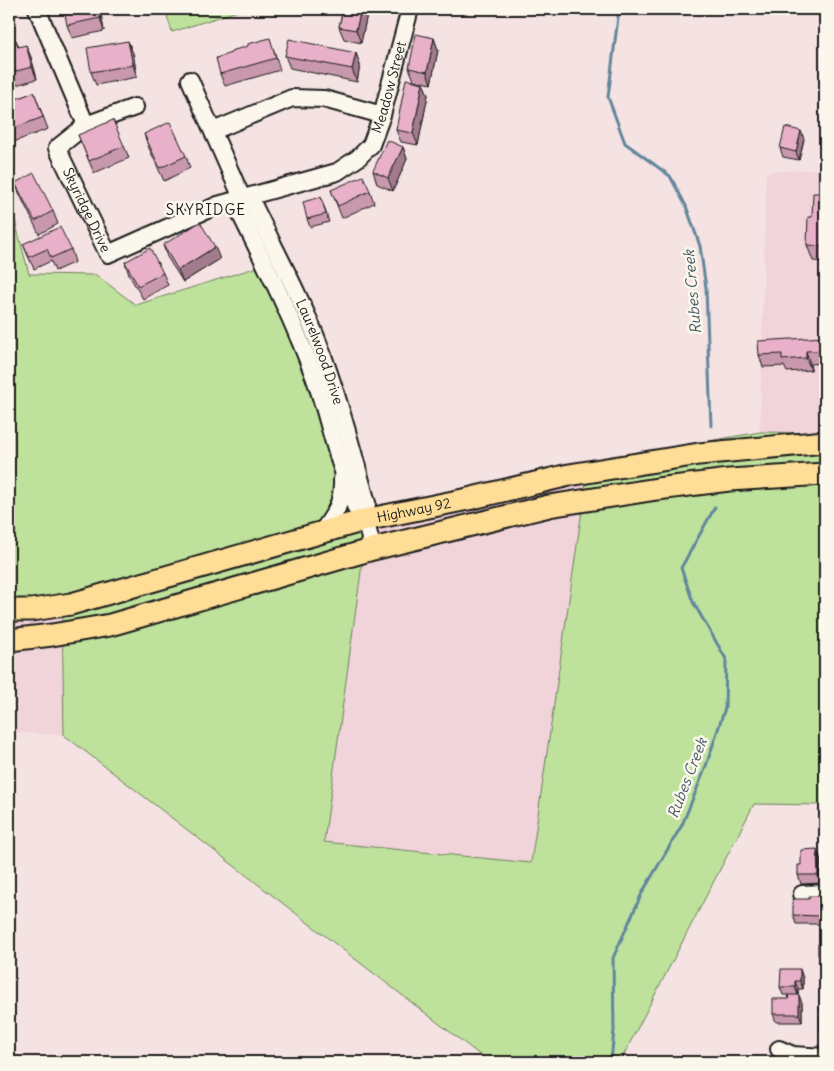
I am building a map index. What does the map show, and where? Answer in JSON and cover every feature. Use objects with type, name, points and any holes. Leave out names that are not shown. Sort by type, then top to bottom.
[{"type":"main road","name":"Highway 92","points":[[9,610],[32,610],[72,604],[365,520],[468,499],[569,475],[699,454],[825,442]]},
{"type":"main road","name":"Highway 92","points":[[9,640],[110,625],[373,549],[483,521],[580,500],[730,480],[825,474]]},
{"type":"street","points":[[37,9],[86,125]]},
{"type":"street","name":"Meadow Street","points":[[242,198],[337,172],[358,158],[371,146],[382,115],[410,9]]},
{"type":"street","name":"Laurelwood Drive","points":[[190,80],[242,198],[253,204],[318,343],[334,388],[367,503],[365,520],[373,549]]},
{"type":"street","points":[[213,131],[292,98],[324,99],[382,115]]},
{"type":"street","name":"Skyridge Drive","points":[[135,107],[86,125],[57,148],[108,254],[218,205],[242,198]]},
{"type":"street","name":"Laurelwood Drive","points":[[242,198],[238,209],[280,293],[313,373],[355,510],[365,520]]},
{"type":"street","name":"Laurelwood Drive","points":[[321,533],[341,501],[342,472]]},
{"type":"street","points":[[802,894],[825,892]]},
{"type":"street","points":[[779,1049],[793,1055],[825,1057]]},
{"type":"shaded area","points":[[825,169],[825,433],[760,432],[766,172]]},
{"type":"shaded area","points":[[589,462],[532,863],[324,842],[368,520]]},
{"type":"shaded area","points":[[62,605],[64,735],[9,732],[9,625]]},
{"type":"green space","points":[[165,9],[244,9],[172,32]]},
{"type":"green space","points":[[9,198],[29,274],[96,275],[136,305],[280,260],[368,520],[324,842],[531,863],[589,462],[760,432],[825,433],[825,805],[754,804],[620,1062],[489,1062],[64,735],[62,606],[9,625]]},
{"type":"building","points":[[64,9],[98,9],[100,18],[67,25]]},
{"type":"building","points":[[343,9],[361,9],[356,30],[339,27]]},
{"type":"building","points":[[416,34],[434,38],[427,72],[409,68]]},
{"type":"building","points":[[270,38],[276,58],[220,74],[216,58],[248,46],[248,44]]},
{"type":"building","points":[[289,39],[356,53],[352,69],[285,56]]},
{"type":"building","points":[[16,40],[18,47],[26,45],[32,67],[9,73],[9,42]]},
{"type":"building","points":[[128,41],[133,65],[91,72],[87,48]]},
{"type":"building","points":[[406,79],[423,83],[413,133],[396,130]]},
{"type":"building","points":[[34,92],[43,117],[9,130],[9,102]]},
{"type":"building","points":[[113,120],[124,146],[89,161],[78,135]]},
{"type":"building","points":[[170,122],[186,156],[160,168],[144,134]]},
{"type":"building","points":[[785,127],[801,131],[796,152],[780,148]]},
{"type":"building","points":[[387,140],[403,147],[388,178],[373,171]]},
{"type":"building","points":[[34,173],[53,211],[35,221],[15,183]]},
{"type":"building","points":[[363,176],[370,191],[338,206],[331,190]]},
{"type":"building","points":[[813,193],[825,193],[825,246],[807,245],[808,217],[812,217]]},
{"type":"building","points":[[321,197],[326,214],[307,219],[303,202]]},
{"type":"building","points":[[200,222],[215,247],[178,270],[163,245]]},
{"type":"building","points":[[60,227],[71,249],[51,258],[47,249],[29,257],[23,244]]},
{"type":"building","points":[[150,248],[163,273],[138,286],[125,262]]},
{"type":"building","points":[[825,337],[825,350],[806,351],[806,358],[782,360],[782,354],[759,355],[758,341]]},
{"type":"building","points":[[817,849],[818,875],[798,875],[798,865],[801,865],[801,850]]},
{"type":"building","points":[[822,857],[825,857],[825,867],[822,867]]},
{"type":"building","points":[[809,896],[820,896],[819,916],[793,915],[793,899],[809,899]]},
{"type":"building","points":[[821,928],[825,928],[825,954],[818,954],[818,944],[821,944]]},
{"type":"building","points":[[819,960],[825,960],[825,974],[819,975]]},
{"type":"building","points":[[781,969],[800,969],[800,981],[795,981],[795,987],[780,987]]},
{"type":"building","points":[[825,984],[825,1011],[820,1011],[822,985]]},
{"type":"building","points":[[788,995],[799,995],[799,1014],[773,1014],[773,999],[789,999]]},
{"type":"building","points":[[820,1016],[825,1016],[825,1028],[820,1029]]},
{"type":"waterway","name":"Rubes Creek","points":[[619,9],[608,97],[625,143],[670,176],[686,206],[700,246],[706,288],[711,426]]},
{"type":"waterway","name":"Rubes Creek","points":[[611,1062],[614,1030],[613,958],[642,893],[682,825],[705,769],[725,708],[726,659],[693,602],[681,568],[715,507]]},
{"type":"district","name":"SKYRIDGE","points":[[206,209]]}]
